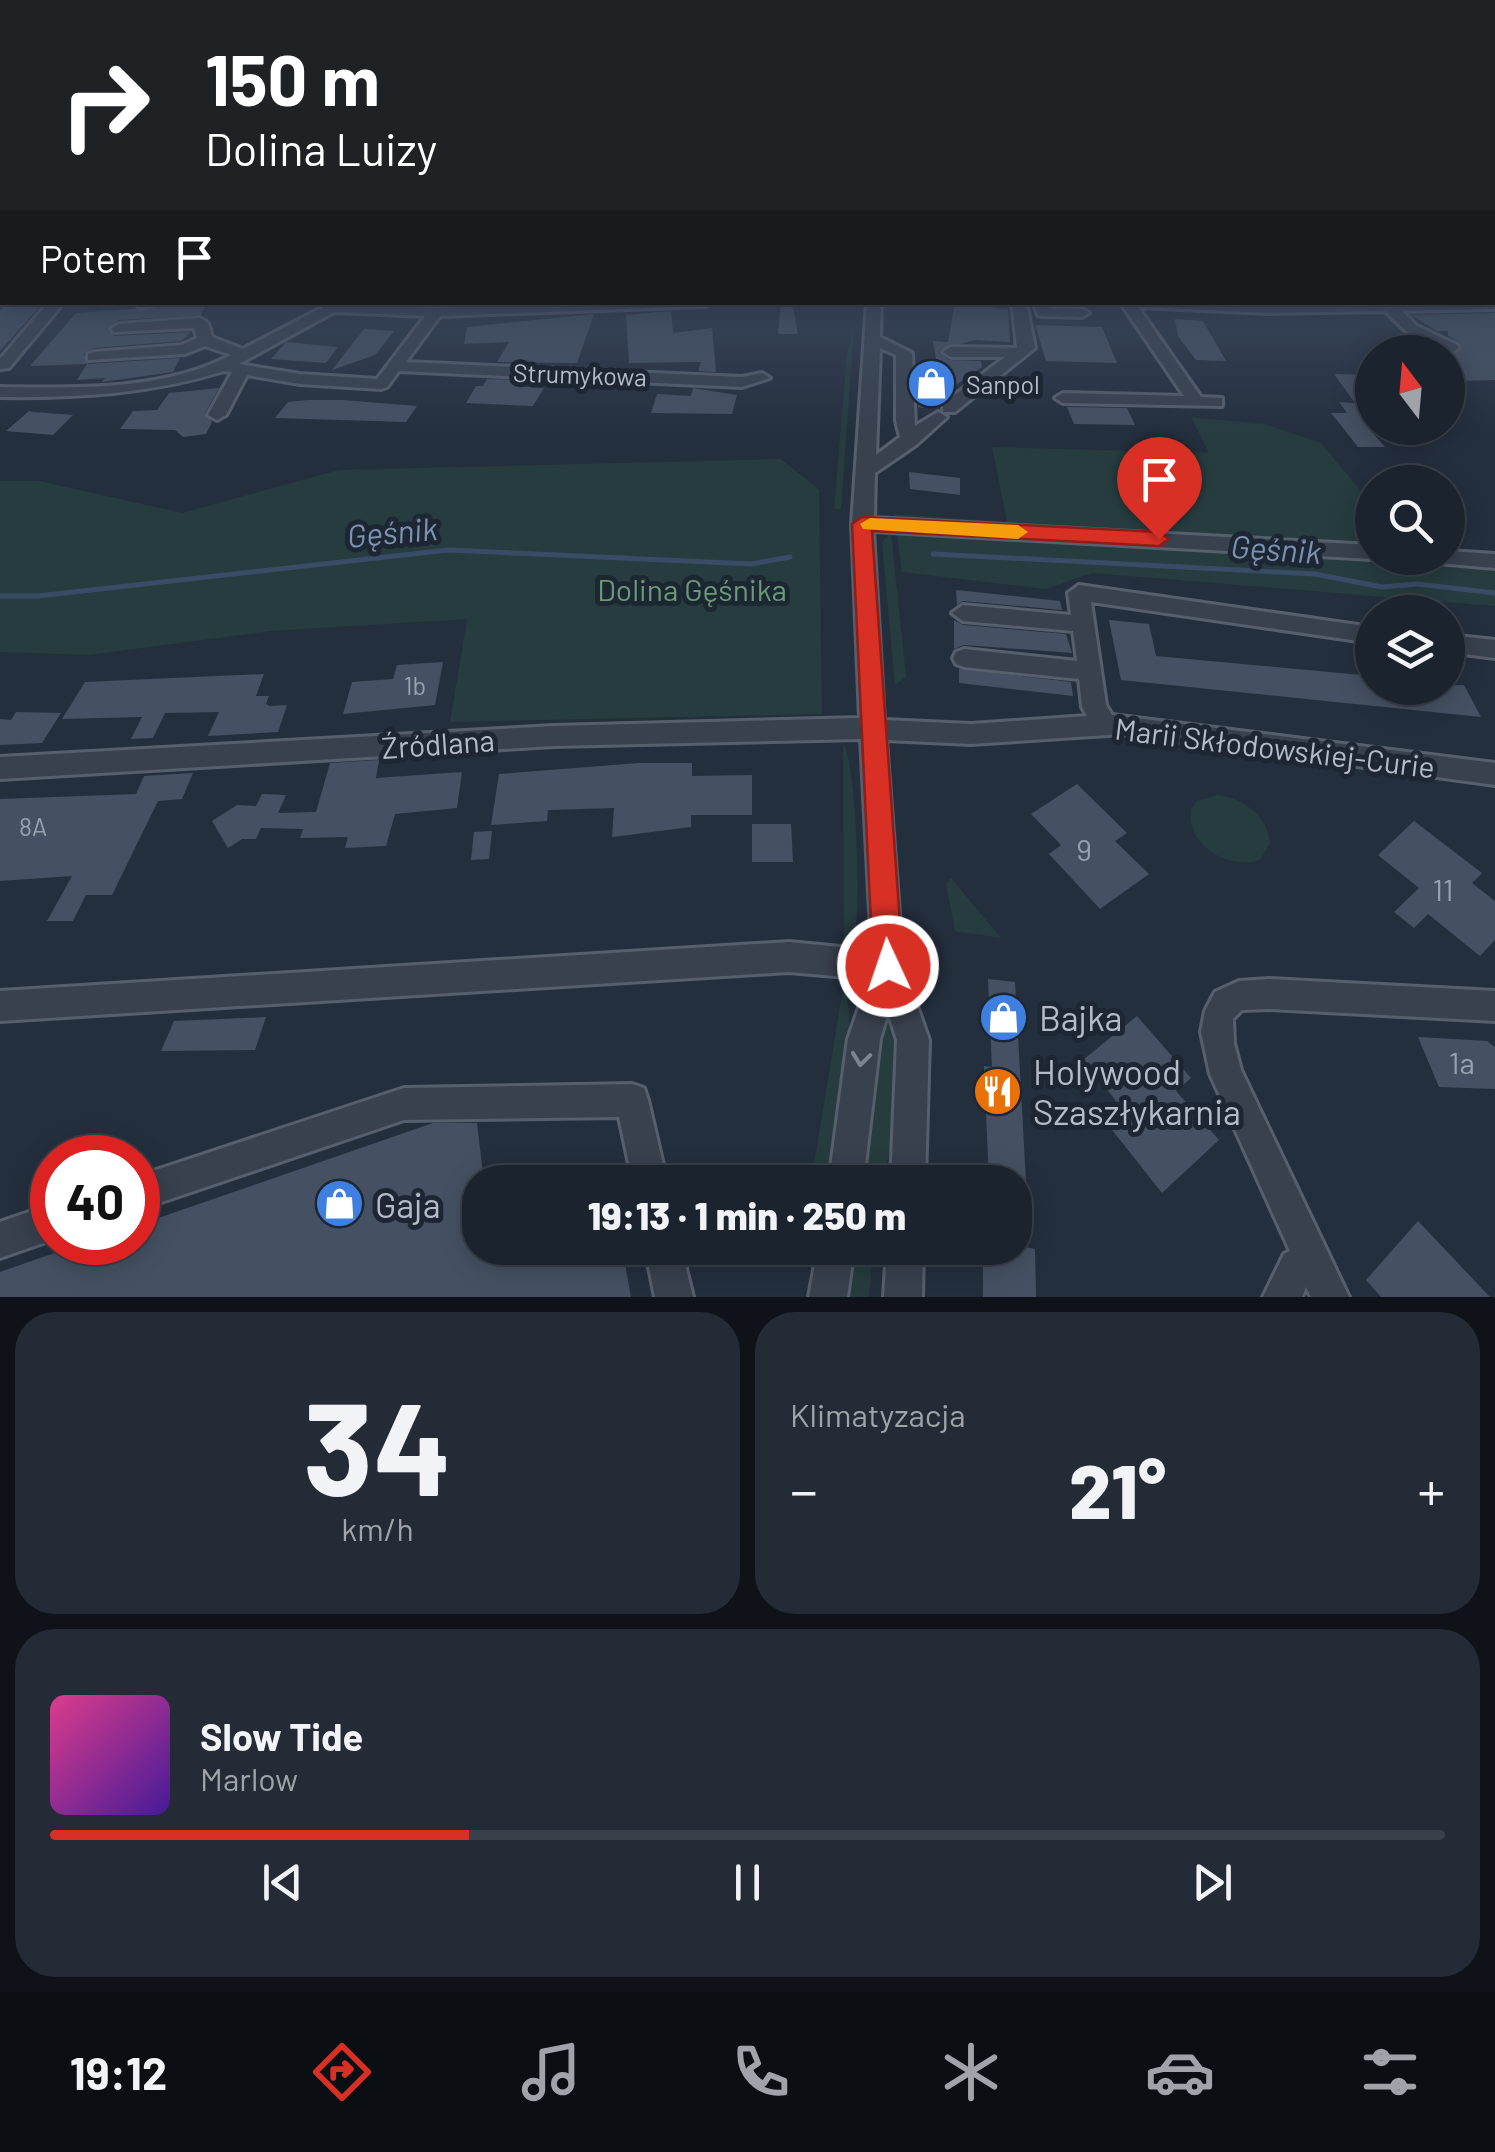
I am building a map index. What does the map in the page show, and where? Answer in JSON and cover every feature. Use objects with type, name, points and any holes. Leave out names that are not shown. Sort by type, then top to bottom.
[{"type":"street","points":[[4,364],[48,313]]},
{"type":"street","points":[[217,415],[242,362],[318,313]]},
{"type":"street","points":[[397,366],[436,313]]},
{"type":"street","points":[[873,313],[862,524],[888,966],[913,1040],[909,1165]]},
{"type":"street","points":[[863,473],[910,441],[1027,348],[1021,313]]},
{"type":"street","points":[[1064,313],[1082,313]]},
{"type":"street","points":[[1063,398],[1216,402],[1188,369],[1164,358],[1136,313]]},
{"type":"street","points":[[1211,313],[1217,322],[1277,324],[1271,313]]},
{"type":"street","points":[[1396,313],[1424,335]]},
{"type":"street","points":[[119,329],[200,323],[205,340],[242,362]]},
{"type":"street","points":[[872,339],[904,352],[904,420],[910,441]]},
{"type":"street","points":[[94,357],[185,349],[205,340]]},
{"type":"street","points":[[951,352],[1021,353]]},
{"type":"street","name":"Strumykowa","points":[[0,392],[54,393],[168,383],[242,362],[381,384],[397,366],[742,382],[762,378]]},
{"type":"street","points":[[862,524],[1355,551]]},
{"type":"street","points":[[1465,560],[1495,562]]},
{"type":"street","points":[[1104,725],[1094,707],[1079,593],[1355,633]]},
{"type":"street","points":[[963,613],[1083,624]]},
{"type":"street","points":[[1465,646],[1495,649]]},
{"type":"street","points":[[964,658],[1090,671]]},
{"type":"street","name":"Marii Skłodowskiej-Curie","points":[[876,730],[971,734],[1123,724],[1495,774]]},
{"type":"street","name":"Źródlana","points":[[0,768],[554,736],[831,727],[876,730]]},
{"type":"street","points":[[0,1006],[790,957],[888,966]]},
{"type":"street","points":[[848,1165],[864,1038],[888,966]]},
{"type":"street","points":[[1330,1297],[1226,1074],[1215,1038],[1221,1011],[1235,997],[1269,994],[1495,1006]]},
{"type":"street","points":[[160,1186],[404,1104],[632,1100],[646,1165]]},
{"type":"street","points":[[0,1240],[30,1230]]},
{"type":"street","points":[[1282,1297],[1298,1267],[1312,1258]]},
{"type":"street","points":[[667,1265],[674,1297]]},
{"type":"street","points":[[828,1297],[833,1265]]},
{"type":"street","points":[[903,1297],[904,1265]]},
{"type":"green space","points":[[854,327],[841,509],[834,509],[847,355]]},
{"type":"green space","points":[[1191,417],[1264,424],[1321,443],[1355,484],[1355,575],[1465,575],[1465,560],[1495,566],[1495,606],[1465,604],[1465,595],[1361,595],[1092,573],[1046,589],[902,572],[894,514],[1007,522],[992,447],[1209,453]]},
{"type":"green space","name":"Dolina Gęśnika","points":[[781,459],[819,490],[822,714],[450,722],[467,619],[271,631],[88,655],[0,652],[0,481],[39,481],[182,513],[339,470]]},
{"type":"green space","points":[[891,532],[906,677],[895,685],[882,542]]},
{"type":"green space","points":[[843,744],[851,777],[857,869],[854,935],[844,947]]},
{"type":"green space","points":[[1217,795],[1245,805],[1264,824],[1270,843],[1260,860],[1222,858],[1195,834],[1191,809],[1197,801]]},
{"type":"green space","points":[[951,878],[1001,938],[955,931],[946,884]]},
{"type":"green space","points":[[843,988],[849,1024],[839,1113],[828,1165],[814,1165]]},
{"type":"green space","points":[[885,1001],[896,1044],[895,1115],[886,1165],[865,1165]]},
{"type":"green space","points":[[852,1265],[872,1265],[869,1297],[848,1297]]},
{"type":"building","points":[[0,313],[35,313],[0,351]]},
{"type":"building","points":[[76,313],[202,313],[119,320],[107,329],[114,336],[191,332],[181,341],[94,348],[84,354],[88,364],[180,358],[173,372],[102,382],[105,378],[77,380],[87,364],[30,366]]},
{"type":"building","points":[[671,313],[673,333],[712,328],[716,372],[698,371],[701,362],[629,363],[626,315]]},
{"type":"building","points":[[780,313],[794,313],[798,334],[778,334]]},
{"type":"building","points":[[953,313],[1008,313],[1010,342],[976,340],[941,349],[939,353],[949,360],[981,361],[982,367],[923,408],[918,407],[917,372],[923,373],[919,366],[937,364],[933,341],[948,342]]},
{"type":"building","points":[[1495,313],[1495,380],[1465,381],[1465,335],[1437,331],[1411,315]]},
{"type":"building","points":[[594,314],[577,363],[497,362],[509,342],[464,344],[467,327]]},
{"type":"building","points":[[1175,319],[1203,321],[1226,361],[1196,360],[1178,336]]},
{"type":"building","points":[[1035,325],[1102,327],[1117,363],[1046,361]]},
{"type":"building","points":[[364,329],[394,331],[375,355],[332,370]]},
{"type":"building","points":[[286,342],[338,347],[326,363],[271,359]]},
{"type":"building","points":[[1334,374],[1355,375],[1355,403]]},
{"type":"building","points":[[487,379],[515,380],[515,386],[544,388],[533,406],[466,403],[476,386],[483,386]]},
{"type":"building","points":[[219,388],[205,413],[212,422],[206,434],[183,437],[175,430],[120,429],[133,411],[157,410],[169,393]]},
{"type":"building","points":[[693,388],[737,395],[732,414],[651,413],[657,394],[691,396]]},
{"type":"building","points":[[288,402],[417,406],[406,422],[275,418]]},
{"type":"building","points":[[1339,402],[1355,403],[1355,443],[1331,413],[1347,413]]},
{"type":"building","points":[[1067,407],[1127,408],[1135,425],[1074,424]]},
{"type":"building","points":[[29,411],[73,415],[53,435],[6,431]]},
{"type":"building","points":[[909,472],[960,478],[960,495],[910,489]]},
{"type":"building","points":[[956,590],[1060,601],[1062,610],[963,601],[957,605]]},
{"type":"building","points":[[954,620],[963,625],[1066,634],[1072,653],[964,645],[954,649]]},
{"type":"building","points":[[1109,620],[1149,624],[1156,656],[1355,674],[1355,704],[1121,680]]},
{"type":"building","points":[[443,662],[435,705],[343,714],[352,682],[393,679],[397,665]]},
{"type":"building","points":[[959,669],[1071,682],[1073,696],[959,683]]},
{"type":"building","points":[[264,674],[256,696],[269,696],[266,704],[270,706],[287,705],[278,732],[208,736],[219,712],[165,713],[153,738],[131,739],[142,717],[62,719],[85,682]]},
{"type":"building","points":[[1465,687],[1481,717],[1364,705],[1465,705]]},
{"type":"building","points":[[16,712],[61,713],[42,743],[0,745],[0,719],[11,720]]},
{"type":"building","points":[[379,760],[376,778],[462,772],[457,808],[395,814],[386,846],[345,848],[348,837],[300,838],[303,829],[261,828],[256,839],[242,839],[228,848],[212,821],[237,805],[256,806],[262,794],[286,795],[278,813],[316,812],[330,763]]},
{"type":"building","points":[[639,763],[692,763],[692,776],[752,775],[752,815],[691,815],[691,827],[612,837],[614,808],[548,810],[547,821],[491,825],[499,774]]},
{"type":"building","points":[[193,773],[182,799],[158,801],[112,895],[86,895],[73,921],[47,921],[72,876],[0,881],[0,799],[136,794],[144,776]]},
{"type":"building","points":[[1077,784],[1127,833],[1115,841],[1149,874],[1100,909],[1049,854],[1061,845],[1031,814]]},
{"type":"building","points":[[1414,821],[1482,873],[1472,883],[1495,901],[1495,940],[1480,956],[1428,914],[1414,928],[1394,912],[1419,888],[1378,855]]},
{"type":"building","points":[[752,824],[791,824],[793,862],[752,862]]},
{"type":"building","points":[[492,831],[489,859],[471,860],[474,832]]},
{"type":"building","points":[[988,979],[1015,982],[1025,1165],[988,1165],[984,1066],[992,1067]]},
{"type":"building","points":[[1137,1016],[1191,1078],[1176,1091],[1219,1140],[1162,1193],[1105,1121],[1121,1107],[1083,1060]]},
{"type":"building","points":[[266,1017],[255,1050],[161,1051],[174,1021]]},
{"type":"building","points":[[1418,1037],[1487,1041],[1495,1047],[1495,1089],[1439,1087]]},
{"type":"building","name":"Gaja","points":[[433,1123],[477,1123],[482,1165],[462,1165],[462,1265],[625,1265],[631,1297],[0,1297],[0,1272],[30,1262],[30,1265],[160,1265],[160,1217]]},
{"type":"building","points":[[1418,1221],[1490,1297],[1381,1297],[1366,1280]]},
{"type":"building","points":[[1032,1248],[1035,1249],[1036,1297],[983,1297],[983,1265],[1032,1265]]},
{"type":"waterway","name":"Gęśnik","points":[[0,596],[38,596],[448,550],[751,564],[790,557]]},
{"type":"waterway","name":"Gęśnik","points":[[933,554],[1315,574],[1382,587],[1417,584],[1495,593]]},
{"type":"slow traffic","points":[[870,524],[1018,532]]},
{"type":"place","name":"Sanpol","points":[[931,384]]},
{"type":"place","name":"Bajka","points":[[1004,1017]]},
{"type":"place","name":"Holywood Szaszłykarnia","points":[[998,1091]]},
{"type":"place","name":"Gaja","points":[[340,1204]]},
{"type":"route","points":[[888,966],[862,524],[1159,539]]}]
